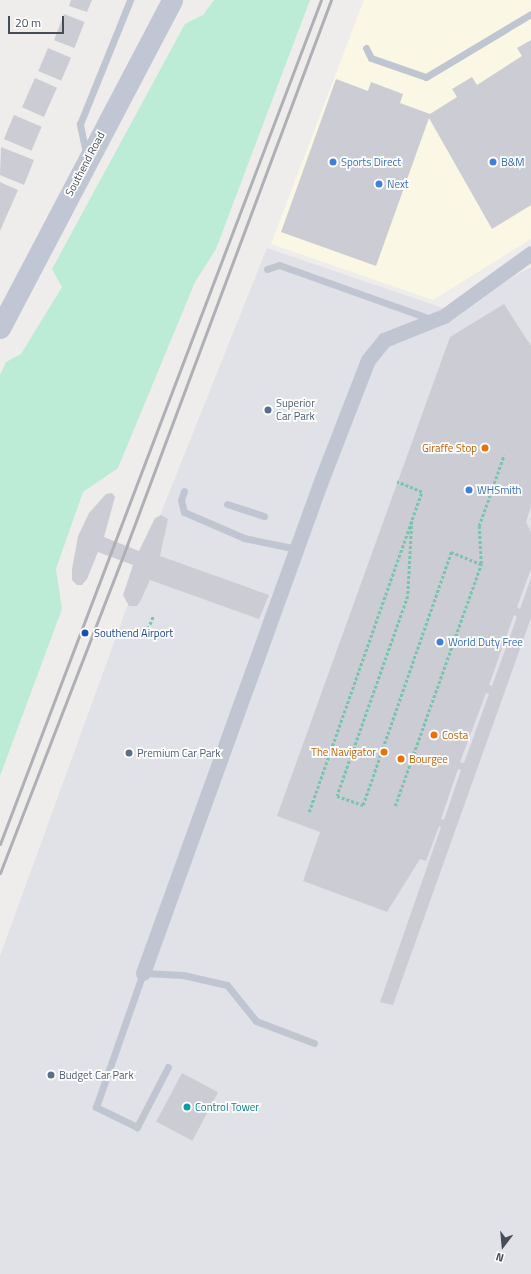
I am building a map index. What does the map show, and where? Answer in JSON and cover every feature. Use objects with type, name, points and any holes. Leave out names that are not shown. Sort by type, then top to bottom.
[{"type":"street","name":"Southend Road","points":[[0,328],[172,0]]},
{"type":"street","points":[[144,973],[297,549],[368,360],[378,346],[391,336],[435,321],[531,253]]},
{"type":"lane","points":[[88,159],[80,124],[130,0]]},
{"type":"lane","points":[[366,48],[371,58],[426,77],[531,14]]},
{"type":"lane","points":[[267,269],[279,265],[435,321]]},
{"type":"lane","points":[[184,491],[181,500],[184,512],[244,538],[297,549]]},
{"type":"lane","points":[[227,504],[264,516]]},
{"type":"lane","points":[[168,1067],[137,1126],[96,1107],[144,973],[183,975],[227,985],[256,1021],[314,1043]]},
{"type":"path","points":[[395,806],[481,564],[479,526],[504,455]]},
{"type":"path","points":[[309,812],[422,492],[397,482]]},
{"type":"path","points":[[412,521],[408,596],[337,796],[363,805],[451,552],[481,564]]},
{"type":"path","points":[[148,629],[153,616]]},
{"type":"shaded area","points":[[364,0],[531,0],[531,239],[433,300],[271,244]]},
{"type":"shaded area","points":[[267,248],[452,311],[531,267],[531,1274],[0,1274],[0,956],[163,508]]},
{"type":"green space","points":[[214,0],[310,0],[216,249],[195,282],[118,468],[83,492],[56,569],[62,609],[0,776],[0,375],[6,362],[21,354],[62,287],[52,269],[185,24],[203,15]]},
{"type":"building","points":[[71,0],[92,0],[87,12],[69,6]]},
{"type":"building","points":[[64,14],[85,22],[75,48],[54,40]]},
{"type":"building","points":[[531,40],[531,205],[492,229],[429,118],[376,266],[281,232],[336,79],[368,91],[371,82],[403,94],[400,103],[430,114],[457,97],[452,89],[472,77],[477,85],[522,56],[517,48]]},
{"type":"building","points":[[48,48],[71,58],[61,81],[38,71]]},
{"type":"building","points":[[35,78],[57,88],[44,117],[22,107]]},
{"type":"building","points":[[14,115],[42,127],[31,151],[4,139]]},
{"type":"building","points":[[1,147],[34,160],[24,185],[0,175]]},
{"type":"building","points":[[0,182],[18,190],[0,231]]},
{"type":"building","points":[[504,304],[531,346],[531,506],[526,522],[531,532],[531,569],[517,607],[520,609],[531,578],[531,618],[393,1005],[380,1002],[441,827],[439,826],[426,861],[420,859],[387,912],[303,881],[320,832],[277,816],[450,337]],"holes":[[[514,615],[517,617],[492,686],[489,685]],[[486,693],[489,694],[464,763],[460,762]],[[458,769],[461,770],[444,820],[441,819]]]},
{"type":"building","points":[[112,493],[115,497],[104,537],[139,551],[155,518],[161,515],[168,519],[160,556],[269,595],[259,619],[150,580],[137,606],[129,606],[123,595],[133,565],[98,552],[87,579],[82,585],[77,585],[72,580],[72,569],[78,536],[89,513],[106,494]]},
{"type":"building","name":"Control Tower","points":[[182,1073],[218,1092],[192,1141],[156,1122]]},
{"type":"railway","points":[[0,844],[321,0]]},
{"type":"railway","points":[[0,873],[127,545],[331,0]]},
{"type":"place","name":"Sports Direct","points":[[333,162]]},
{"type":"place","name":"B&M","points":[[493,162]]},
{"type":"place","name":"Next","points":[[379,184]]},
{"type":"place","name":"Superior Car Park","points":[[268,410]]},
{"type":"place","name":"Giraffe Stop","points":[[485,448]]},
{"type":"place","name":"WHSmith","points":[[469,490]]},
{"type":"place","name":"Southend Airport","points":[[85,633]]},
{"type":"place","name":"World Duty Free","points":[[440,642]]},
{"type":"place","name":"Costa","points":[[434,735]]},
{"type":"place","name":"The Navigator","points":[[384,752]]},
{"type":"place","name":"Premium Car Park","points":[[129,753]]},
{"type":"place","name":"Bourgee","points":[[401,759]]},
{"type":"place","name":"Budget Car Park","points":[[51,1075]]},
{"type":"place","name":"Control Tower","points":[[187,1107]]}]
